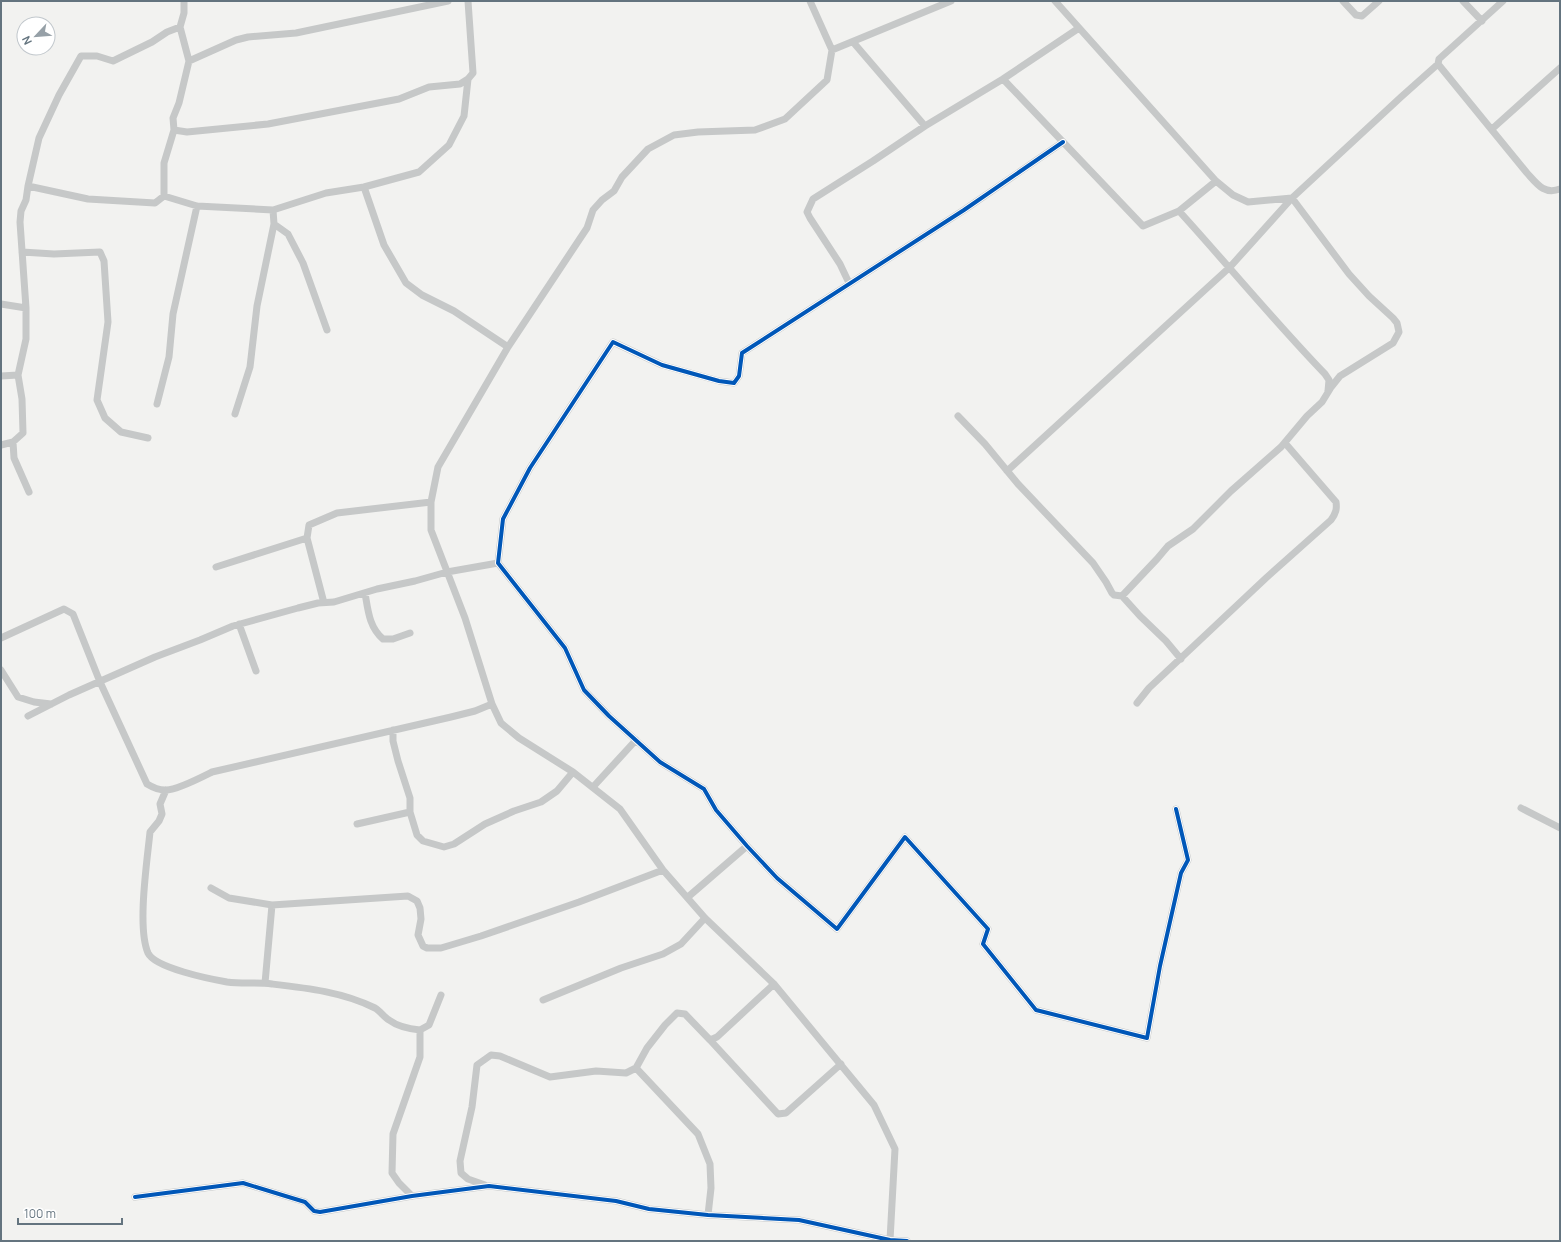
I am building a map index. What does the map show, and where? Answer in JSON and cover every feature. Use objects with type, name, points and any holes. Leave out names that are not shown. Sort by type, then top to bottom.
[{"type":"street","points":[[164,196],[164,163],[174,130],[173,118],[179,103],[189,61],[180,27],[184,13],[184,1]]},
{"type":"street","points":[[189,61],[236,40],[248,37],[296,33],[448,1]]},
{"type":"street","points":[[174,130],[187,132],[268,124],[399,99],[420,90],[441,85],[460,84],[468,79],[472,73],[468,1]]},
{"type":"street","points":[[810,1],[832,50],[827,80],[785,119],[755,130],[698,132],[674,135],[648,149],[622,177],[614,191],[602,200],[593,210],[586,228],[508,347],[438,466],[431,502],[431,530],[465,618],[492,704],[501,723],[519,738],[573,772],[620,810],[663,870],[705,918],[774,984],[874,1105],[895,1149],[890,1240]]},
{"type":"street","points":[[832,50],[951,1]]},
{"type":"street","points":[[1055,1],[1216,181],[1233,195],[1248,202],[1292,198]]},
{"type":"street","points":[[1343,1],[1356,15],[1362,16],[1379,1]]},
{"type":"street","points":[[1463,1],[1482,21]]},
{"type":"street","points":[[1007,471],[1230,267],[1292,198],[1401,96],[1438,64],[1439,59],[1503,1]]},
{"type":"street","points":[[1,445],[13,442],[23,433],[22,399],[18,375],[26,339],[26,308],[20,222],[21,210],[26,200],[39,138],[59,95],[81,56],[97,56],[113,61],[152,42],[167,32],[180,27]]},
{"type":"street","points":[[849,284],[840,264],[807,212],[813,199],[925,126],[1003,79],[1079,28]]},
{"type":"street","points":[[853,42],[925,126]]},
{"type":"street","points":[[1438,64],[1527,173],[1541,187],[1553,192],[1560,188]]},
{"type":"street","points":[[1492,129],[1560,68]]},
{"type":"street","points":[[164,196],[197,206],[273,210],[326,193],[364,187],[419,172],[449,145],[464,116],[468,79]]},
{"type":"street","points":[[1003,79],[1143,226],[1179,211],[1216,181]]},
{"type":"street","points":[[1063,142],[964,210],[742,353],[739,376],[734,383],[719,381],[662,365],[613,342],[534,461],[503,519],[498,563],[566,648],[584,690],[609,716],[660,762],[704,789],[716,810],[777,878],[837,929],[905,837],[988,928],[983,944],[1036,1010],[1147,1038],[1160,966],[1181,873],[1188,860],[1176,809]]},
{"type":"street","points":[[28,186],[88,199],[155,203],[164,196]]},
{"type":"street","points":[[364,187],[384,245],[406,283],[422,295],[454,311],[508,347]]},
{"type":"street","points":[[1292,198],[1349,274],[1369,296],[1394,318],[1399,332],[1394,343],[1340,376],[1333,382],[1328,391]]},
{"type":"street","points":[[157,404],[169,357],[173,314],[197,206]]},
{"type":"street","points":[[235,414],[250,367],[257,306],[274,224],[273,210]]},
{"type":"street","points":[[1122,596],[1168,546],[1193,529],[1231,491],[1285,443],[1307,416],[1322,402],[1330,389],[1328,391],[1329,380],[1325,374],[1272,318],[1230,267],[1179,211]]},
{"type":"street","points":[[274,224],[288,234],[303,264],[327,330]]},
{"type":"street","points":[[22,252],[54,254],[100,252],[104,261],[108,322],[97,400],[105,418],[121,432],[148,438]]},
{"type":"street","points":[[1,304],[26,308]]},
{"type":"street","points":[[1,376],[18,375]]},
{"type":"street","points":[[958,416],[1093,563],[1112,593],[1114,595],[1122,596],[1181,658]]},
{"type":"street","points":[[13,442],[14,458],[29,492]]},
{"type":"street","points":[[1137,703],[1149,688],[1266,578],[1325,525],[1335,514],[1337,508],[1336,502],[1285,443]]},
{"type":"street","points":[[324,603],[308,538],[309,524],[337,513],[431,502]]},
{"type":"street","points":[[216,567],[308,538]]},
{"type":"street","points":[[28,716],[155,657],[239,624],[298,608],[334,602],[447,572],[498,563]]},
{"type":"street","points":[[365,593],[371,624],[376,633],[383,639],[393,639],[410,632]]},
{"type":"street","points":[[1,638],[64,608],[73,614],[100,682],[147,784],[153,788],[166,790],[212,772],[469,712],[492,704]]},
{"type":"street","points":[[239,624],[256,671]]},
{"type":"street","points":[[1,670],[18,697],[34,702],[52,704]]},
{"type":"street","points":[[393,730],[393,741],[410,798],[410,812],[417,835],[424,841],[444,847],[454,844],[485,824],[514,811],[541,802],[557,791],[573,772]]},
{"type":"street","points":[[593,787],[636,740]]},
{"type":"street","points":[[166,790],[160,804],[162,814],[159,821],[150,832],[143,931],[149,954],[158,962],[170,968],[227,982],[265,983],[314,988],[340,995],[376,1009],[390,1021],[410,1029],[420,1030],[429,1024],[441,994]]},
{"type":"street","points":[[1521,808],[1560,828]]},
{"type":"street","points":[[357,824],[410,812]]},
{"type":"street","points":[[688,897],[747,846]]},
{"type":"street","points":[[211,888],[229,898],[272,905],[408,896],[417,901],[420,908],[421,919],[418,935],[423,946],[427,948],[441,948],[481,936],[579,902],[663,870]]},
{"type":"street","points":[[265,983],[272,905]]},
{"type":"street","points":[[544,1000],[621,968],[663,954],[681,944],[705,918]]},
{"type":"street","points":[[710,1040],[717,1037],[774,984]]},
{"type":"street","points":[[841,1064],[786,1113],[778,1114],[685,1014],[677,1013],[665,1025],[647,1048],[636,1068],[626,1073],[596,1071],[550,1077],[500,1056],[491,1055],[477,1065],[472,1107],[460,1161],[461,1173],[468,1179],[489,1186],[616,1201],[648,1209],[708,1215],[799,1220],[890,1240],[907,1241]]},
{"type":"street","points":[[412,1196],[399,1183],[392,1173],[393,1134],[420,1057],[420,1030]]},
{"type":"street","points":[[636,1068],[698,1134],[710,1164],[711,1188],[708,1215]]},
{"type":"street","points":[[135,1197],[243,1183],[304,1202],[314,1211],[320,1212],[412,1196],[489,1186]]},
{"type":"cycle path","points":[[1063,142],[964,210],[742,353],[739,376],[734,383],[719,381],[662,365],[613,342],[530,468],[503,519],[498,563],[565,648],[584,690],[609,716],[660,762],[704,789],[716,810],[777,878],[837,929],[905,837],[988,929],[983,944],[1036,1010],[1147,1038],[1160,966],[1181,873],[1188,860],[1176,809]]},
{"type":"cycle path","points":[[135,1197],[243,1183],[305,1202],[314,1211],[320,1212],[412,1196],[489,1186],[616,1201],[649,1209],[708,1215],[799,1220],[890,1240],[907,1241]]}]
